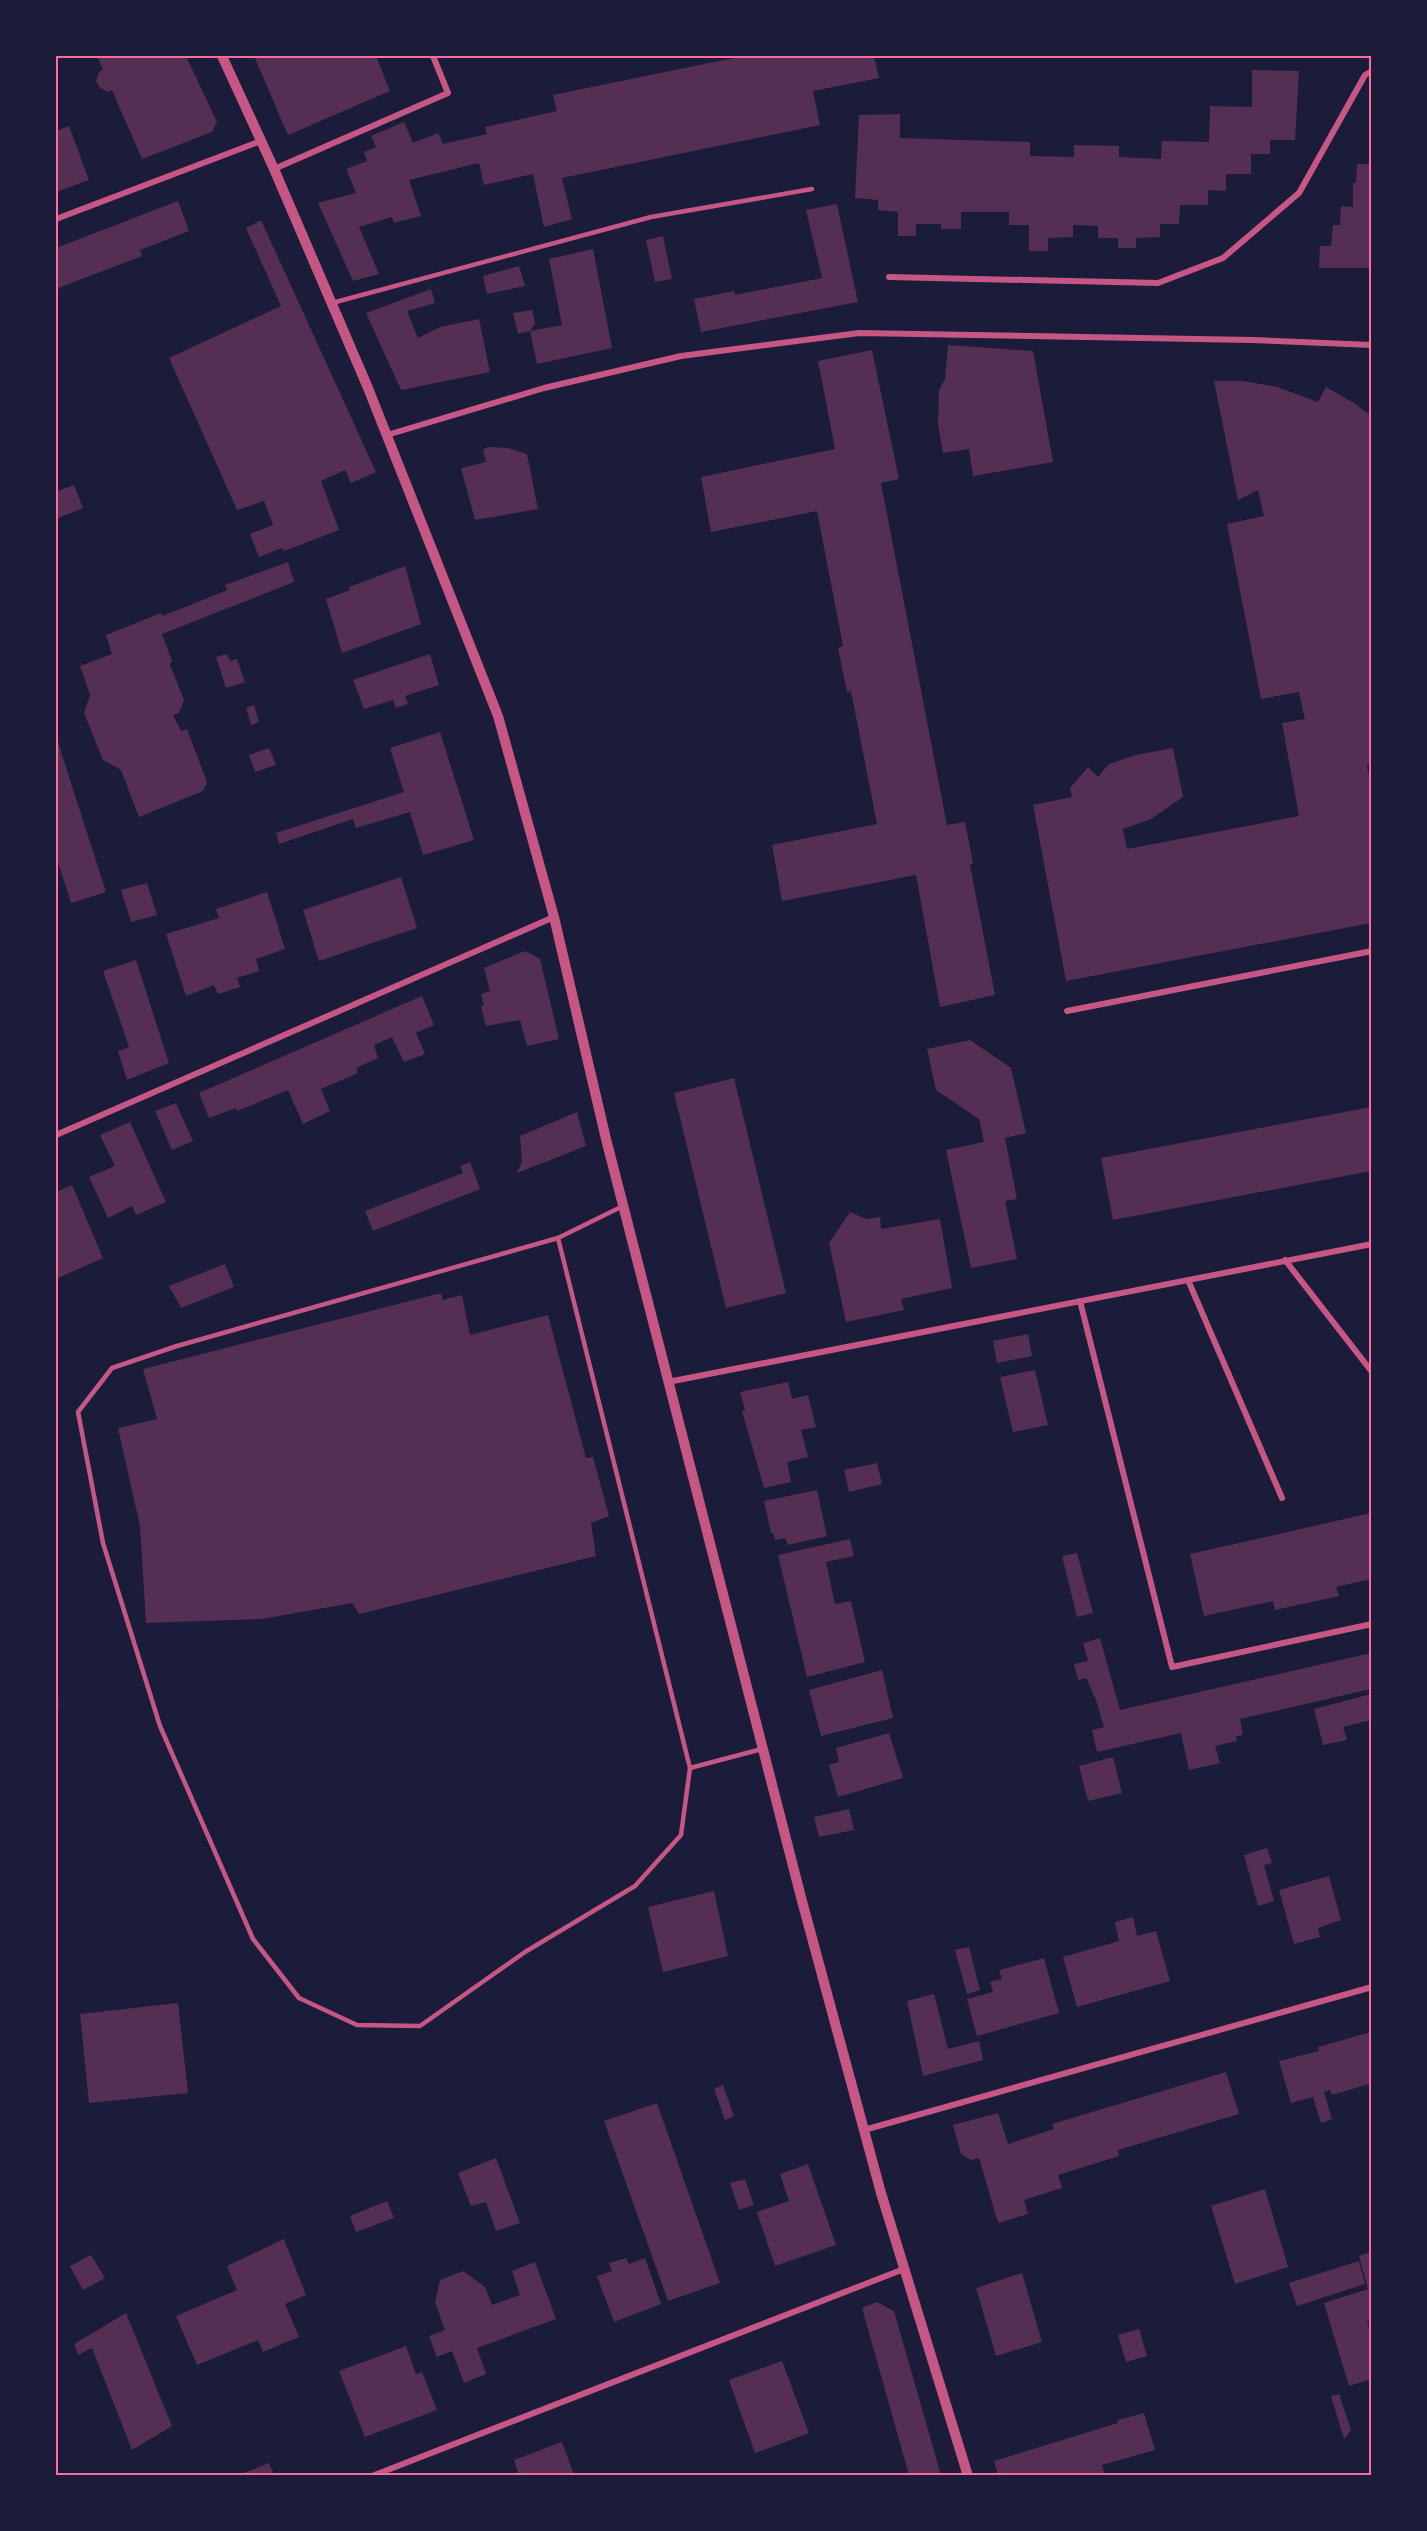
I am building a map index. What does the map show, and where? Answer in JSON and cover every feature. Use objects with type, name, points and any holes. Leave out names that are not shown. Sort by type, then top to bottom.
[{"type":"street","points":[[222,56],[332,303],[387,435],[498,716],[554,917],[606,1139],[625,1205],[762,1749],[864,2130],[904,2269],[968,2475]]},
{"type":"street","points":[[274,169],[448,93],[433,56]]},
{"type":"street","points":[[890,278],[1158,283],[1223,258],[1299,193],[1365,75],[1371,71]]},
{"type":"street","points":[[56,219],[261,141]]},
{"type":"street","points":[[387,435],[544,388],[681,356],[859,333],[1252,339],[1371,345]]},
{"type":"street","points":[[56,1135],[554,917]]},
{"type":"street","points":[[1067,1011],[1371,951]]},
{"type":"street","points":[[668,1382],[1371,1244]]},
{"type":"street","points":[[1285,1260],[1371,1372]]},
{"type":"street","points":[[1188,1280],[1282,1498]]},
{"type":"street","points":[[1080,1302],[1172,1667],[1371,1624]]},
{"type":"street","points":[[864,2130],[1371,1987]]},
{"type":"street","points":[[372,2475],[904,2269]]},
{"type":"lane","points":[[332,303],[651,217],[812,189]]},
{"type":"lane","points":[[558,1239],[690,1768],[681,1835],[635,1886],[525,1952],[420,2026],[357,2025],[299,1998],[253,1939],[160,1726],[103,1543],[78,1412],[112,1368],[177,1346],[558,1239],[625,1205]]},
{"type":"lane","points":[[690,1768],[762,1749]]},
{"type":"building","points":[[97,56],[186,56],[217,122],[212,132],[142,159],[112,90],[109,92],[100,88],[96,81],[99,72],[103,70]]},
{"type":"building","points":[[254,56],[376,56],[390,91],[288,135]]},
{"type":"building","points":[[743,56],[874,56],[879,78],[813,91],[820,125],[562,178],[572,219],[544,227],[533,174],[484,185],[479,163],[409,180],[421,216],[394,223],[392,217],[359,227],[379,274],[353,281],[318,203],[356,193],[346,169],[367,161],[364,152],[376,147],[371,136],[404,122],[413,143],[438,133],[443,144],[487,134],[485,127],[557,111],[553,95]]},
{"type":"building","points":[[1252,70],[1299,71],[1295,140],[1270,140],[1270,154],[1251,154],[1251,174],[1226,174],[1226,191],[1208,190],[1208,205],[1180,205],[1179,224],[1160,224],[1160,237],[1136,238],[1136,248],[1118,248],[1118,238],[1098,238],[1098,226],[1073,225],[1073,237],[1048,238],[1048,251],[1029,251],[1029,225],[1009,225],[1009,212],[961,212],[961,229],[941,229],[941,224],[916,224],[916,236],[898,236],[898,212],[878,210],[878,200],[855,198],[859,115],[900,114],[900,138],[1030,142],[1030,156],[1074,157],[1074,145],[1119,146],[1119,157],[1161,159],[1162,141],[1209,142],[1210,106],[1252,107]]},
{"type":"building","points":[[69,126],[89,180],[56,192],[56,131]]},
{"type":"building","points":[[1357,164],[1371,164],[1371,268],[1319,268],[1320,246],[1331,246],[1333,225],[1340,225],[1341,206],[1353,207],[1353,183],[1356,183]]},
{"type":"building","points":[[178,201],[189,231],[140,250],[142,256],[56,289],[56,248]]},
{"type":"building","points":[[837,204],[858,302],[701,332],[694,299],[734,291],[735,295],[822,278],[806,210]]},
{"type":"building","points":[[261,220],[376,472],[351,483],[345,470],[321,481],[339,530],[284,551],[282,548],[259,557],[250,534],[273,525],[264,501],[237,510],[169,358],[281,306],[246,228]]},
{"type":"building","points":[[663,236],[672,279],[655,282],[646,240]]},
{"type":"building","points":[[593,249],[612,348],[537,364],[530,331],[562,325],[549,259]]},
{"type":"building","points":[[519,266],[525,286],[487,294],[483,276]]},
{"type":"building","points":[[431,289],[435,303],[407,311],[418,338],[440,327],[479,319],[490,372],[401,390],[366,313]]},
{"type":"building","points":[[532,310],[535,323],[530,331],[518,334],[513,313]]},
{"type":"building","points":[[948,345],[1033,351],[1053,462],[973,476],[969,449],[943,453],[938,424],[939,390],[945,379]]},
{"type":"building","points":[[872,350],[899,479],[881,483],[947,825],[965,822],[973,863],[970,865],[995,995],[940,1007],[916,875],[782,901],[772,845],[877,824],[851,691],[847,692],[838,648],[843,646],[817,511],[711,532],[701,477],[835,449],[818,361]]},
{"type":"building","points":[[1214,381],[1243,381],[1277,387],[1318,402],[1326,387],[1371,416],[1371,761],[1367,765],[1371,787],[1371,923],[1066,981],[1033,805],[1072,797],[1070,788],[1088,767],[1098,777],[1109,764],[1136,755],[1173,748],[1183,797],[1151,819],[1123,829],[1127,849],[1299,816],[1282,723],[1305,719],[1299,692],[1261,699],[1227,524],[1264,516],[1258,490],[1238,500]]},
{"type":"building","points":[[508,448],[527,454],[538,509],[475,520],[461,468],[486,462],[483,449]]},
{"type":"building","points":[[74,485],[83,508],[56,519],[56,492]]},
{"type":"building","points":[[288,562],[294,582],[162,634],[172,661],[170,665],[184,700],[179,713],[173,715],[181,731],[187,729],[207,782],[203,791],[139,817],[121,770],[103,760],[84,713],[90,695],[80,666],[112,654],[106,635],[161,613],[162,616],[193,604],[227,590],[225,585]]},
{"type":"building","points":[[405,566],[421,624],[342,653],[326,599],[350,590],[349,587]]},
{"type":"building","points":[[227,654],[230,661],[237,659],[245,682],[226,688],[216,657]]},
{"type":"building","points":[[430,654],[439,685],[405,696],[408,704],[396,708],[393,700],[364,709],[353,680]]},
{"type":"building","points":[[254,705],[259,722],[251,725],[246,708]]},
{"type":"building","points":[[440,732],[474,840],[423,855],[410,812],[356,828],[353,819],[279,844],[276,833],[404,792],[390,748]]},
{"type":"building","points":[[56,736],[106,892],[71,903],[56,856]]},
{"type":"building","points":[[269,748],[276,765],[255,772],[249,755]]},
{"type":"building","points":[[401,877],[417,928],[319,961],[303,910]]},
{"type":"building","points":[[147,883],[157,915],[131,922],[121,890]]},
{"type":"building","points":[[267,892],[285,949],[256,959],[259,971],[237,978],[240,987],[218,994],[214,985],[186,996],[166,934],[219,918],[216,909]]},
{"type":"building","points":[[525,951],[540,959],[559,1039],[527,1046],[520,1020],[486,1026],[481,1007],[484,1005],[481,994],[490,991],[484,968]]},
{"type":"building","points":[[136,960],[169,1063],[127,1080],[118,1051],[129,1047],[103,971]]},
{"type":"building","points":[[422,996],[434,1025],[416,1033],[425,1054],[404,1062],[392,1037],[374,1045],[378,1058],[356,1068],[358,1073],[321,1089],[330,1111],[303,1124],[288,1090],[237,1111],[236,1108],[209,1118],[199,1093]]},
{"type":"building","points":[[970,1040],[1011,1068],[1026,1133],[1005,1138],[1017,1199],[1005,1201],[1017,1259],[971,1268],[946,1150],[984,1142],[979,1119],[936,1090],[927,1049]]},
{"type":"building","points":[[734,1078],[786,1293],[726,1308],[674,1093]]},
{"type":"building","points":[[176,1103],[193,1141],[172,1150],[155,1111]]},
{"type":"building","points":[[1371,1107],[1371,1171],[1113,1220],[1101,1158]]},
{"type":"building","points":[[577,1112],[586,1146],[517,1173],[522,1161],[520,1136]]},
{"type":"building","points":[[130,1122],[166,1202],[136,1215],[132,1206],[108,1218],[89,1177],[115,1166],[100,1135]]},
{"type":"building","points":[[470,1162],[480,1189],[373,1231],[365,1211],[463,1173],[460,1166]]},
{"type":"building","points":[[72,1185],[103,1258],[58,1278],[56,1273],[56,1192]]},
{"type":"building","points":[[850,1212],[866,1219],[880,1217],[881,1229],[940,1219],[952,1288],[901,1299],[904,1310],[846,1322],[829,1243]]},
{"type":"building","points":[[225,1264],[234,1287],[181,1308],[169,1286]]},
{"type":"building","points":[[441,1293],[443,1300],[462,1295],[470,1335],[548,1315],[586,1458],[593,1457],[609,1516],[591,1523],[596,1556],[359,1614],[352,1603],[262,1619],[146,1623],[140,1526],[118,1428],[157,1419],[143,1369]]},
{"type":"building","points":[[1028,1334],[1032,1356],[997,1363],[993,1341]]},
{"type":"building","points":[[1035,1370],[1048,1425],[1013,1432],[1000,1377]]},
{"type":"building","points":[[788,1382],[792,1399],[808,1395],[816,1427],[801,1430],[808,1457],[787,1462],[791,1482],[764,1488],[742,1411],[745,1410],[740,1392]]},
{"type":"building","points":[[877,1463],[882,1484],[849,1492],[844,1470]]},
{"type":"building","points":[[817,1490],[827,1536],[788,1545],[785,1538],[775,1540],[771,1533],[764,1501]]},
{"type":"building","points":[[1371,1513],[1371,1579],[1336,1587],[1339,1596],[1275,1610],[1273,1601],[1204,1616],[1190,1554]]},
{"type":"building","points":[[850,1539],[854,1556],[826,1562],[835,1604],[851,1601],[865,1662],[807,1677],[778,1555]]},
{"type":"building","points":[[1077,1553],[1093,1613],[1077,1617],[1062,1556]]},
{"type":"building","points":[[1100,1638],[1120,1710],[1371,1653],[1371,1689],[1240,1719],[1243,1735],[1236,1736],[1237,1741],[1215,1746],[1220,1763],[1189,1770],[1181,1733],[1097,1752],[1092,1730],[1104,1727],[1096,1700],[1086,1678],[1078,1680],[1074,1664],[1088,1661],[1083,1643]]},
{"type":"building","points":[[882,1670],[893,1718],[821,1736],[809,1690]]},
{"type":"building","points":[[56,1677],[59,1708],[56,1708]]},
{"type":"building","points":[[1371,1694],[1371,1720],[1343,1727],[1347,1740],[1323,1745],[1314,1709]]},
{"type":"building","points":[[889,1733],[903,1778],[838,1797],[829,1765],[839,1762],[836,1748]]},
{"type":"building","points":[[1113,1757],[1122,1793],[1088,1801],[1079,1766]]},
{"type":"building","points":[[849,1809],[854,1830],[819,1837],[814,1817]]},
{"type":"building","points":[[1267,1848],[1272,1863],[1264,1865],[1274,1901],[1258,1906],[1244,1855]]},
{"type":"building","points":[[1329,1876],[1341,1920],[1318,1928],[1320,1937],[1294,1944],[1279,1890]]},
{"type":"building","points":[[714,1891],[728,1956],[663,1972],[648,1907]]},
{"type":"building","points":[[1133,1917],[1137,1936],[1156,1931],[1170,1981],[1077,2007],[1063,1957],[1119,1941],[1115,1922]]},
{"type":"building","points":[[969,1947],[980,1990],[967,1994],[955,1950]]},
{"type":"building","points":[[1044,1958],[1059,2013],[977,2036],[967,1999],[993,1992],[990,1982],[1002,1979],[999,1970]]},
{"type":"building","points":[[934,1994],[948,2049],[979,2041],[983,2060],[923,2076],[907,2001]]},
{"type":"building","points":[[178,2003],[188,2093],[89,2103],[80,2014]]},
{"type":"building","points":[[1371,2032],[1371,2089],[1369,2084],[1332,2095],[1330,2090],[1324,2092],[1332,2119],[1321,2123],[1313,2097],[1291,2103],[1279,2061],[1319,2051],[1318,2047]]},
{"type":"building","points":[[1226,2072],[1239,2114],[1118,2150],[1119,2156],[1058,2175],[1062,2188],[1024,2200],[1028,2214],[998,2223],[979,2158],[971,2160],[961,2154],[953,2125],[998,2113],[1008,2144],[1054,2129],[1052,2124]]},
{"type":"building","points":[[723,2085],[734,2116],[725,2120],[714,2089]]},
{"type":"building","points":[[657,2103],[720,2283],[668,2301],[604,2121]]},
{"type":"building","points":[[496,2158],[520,2223],[496,2231],[486,2202],[471,2206],[458,2173]]},
{"type":"building","points":[[808,2164],[836,2245],[775,2266],[757,2212],[789,2201],[780,2174]]},
{"type":"building","points":[[745,2179],[754,2205],[739,2210],[730,2183]]},
{"type":"building","points":[[1265,2189],[1288,2267],[1235,2284],[1211,2206]]},
{"type":"building","points":[[387,2201],[394,2218],[356,2232],[350,2216]]},
{"type":"building","points":[[284,2239],[306,2295],[285,2304],[299,2337],[263,2352],[258,2340],[197,2365],[176,2316],[237,2290],[227,2266]]},
{"type":"building","points":[[1371,2252],[1371,2320],[1367,2321],[1371,2336],[1371,2379],[1349,2386],[1324,2303],[1368,2289],[1359,2256]]},
{"type":"building","points":[[91,2255],[105,2278],[83,2290],[70,2266]]},
{"type":"building","points":[[626,2258],[629,2264],[645,2258],[661,2304],[614,2322],[597,2276],[612,2271],[609,2263]]},
{"type":"building","points":[[1359,2261],[1365,2284],[1297,2306],[1289,2283]]},
{"type":"building","points":[[535,2262],[556,2319],[477,2348],[486,2374],[464,2383],[452,2351],[437,2357],[429,2336],[445,2330],[435,2302],[440,2280],[463,2271],[485,2287],[492,2305],[520,2295],[512,2271]]},
{"type":"building","points":[[1022,2273],[1042,2342],[996,2356],[976,2288]]},
{"type":"building","points":[[877,2302],[894,2311],[941,2475],[909,2475],[862,2308]]},
{"type":"building","points":[[126,2313],[172,2426],[132,2450],[92,2348],[78,2355],[74,2344]]},
{"type":"building","points":[[1139,2329],[1147,2356],[1126,2362],[1118,2335]]},
{"type":"building","points":[[406,2346],[416,2374],[422,2372],[437,2410],[365,2437],[339,2371]]},
{"type":"building","points":[[782,2361],[809,2433],[755,2453],[729,2380]]},
{"type":"building","points":[[1339,2394],[1351,2430],[1344,2439],[1331,2396]]},
{"type":"building","points":[[1144,2413],[1155,2450],[1102,2465],[1105,2475],[998,2475],[994,2461]]},
{"type":"building","points":[[562,2442],[574,2475],[519,2475],[514,2460]]},
{"type":"building","points":[[269,2463],[274,2475],[239,2475]]}]
